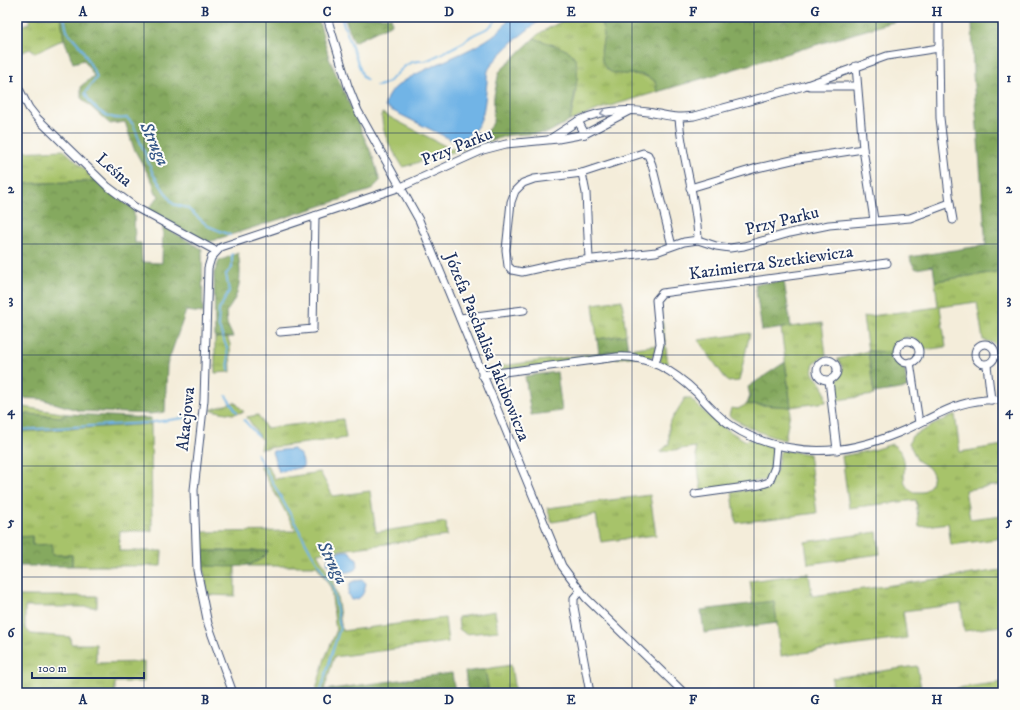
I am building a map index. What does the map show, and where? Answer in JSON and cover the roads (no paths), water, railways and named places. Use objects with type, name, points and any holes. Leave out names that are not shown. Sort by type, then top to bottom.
[{"type":"street","name":"Józefa Paschalisa Jakubowicza","points":[[327,17],[340,65],[358,111],[419,220],[562,566],[580,591],[684,693]]},
{"type":"street","points":[[939,19],[940,118],[953,220]]},
{"type":"street","name":"Przy Parku","points":[[549,139],[578,121],[602,113],[629,111],[647,112],[679,118],[694,116],[804,86],[887,56],[939,48]]},
{"type":"street","points":[[856,66],[863,149],[874,220]]},
{"type":"street","name":"Leśna","points":[[17,86],[37,118],[107,186],[148,215],[216,251]]},
{"type":"street","name":"Przy Parku","points":[[804,86],[857,86]]},
{"type":"street","name":"Przy Parku","points":[[401,187],[483,150],[506,144],[585,134],[629,111]]},
{"type":"street","points":[[672,246],[652,165],[648,155],[640,152],[582,173],[534,178],[522,183],[518,187],[511,202],[506,257],[508,266],[512,270],[522,272],[589,259],[656,252],[672,246],[698,240],[698,219],[681,144],[679,118]]},
{"type":"street","points":[[578,121],[585,134]]},
{"type":"street","points":[[690,188],[764,166],[863,149]]},
{"type":"street","points":[[582,173],[586,193],[589,259]]},
{"type":"street","points":[[216,251],[221,247],[401,187]]},
{"type":"street","name":"Przy Parku","points":[[698,240],[716,246],[730,248],[744,246],[790,233],[823,226],[874,220],[910,218],[950,203]]},
{"type":"street","points":[[280,332],[313,329],[315,216]]},
{"type":"street","name":"Akacjowa","points":[[216,251],[211,258],[208,268],[204,400],[194,490],[196,570],[213,639],[233,693]]},
{"type":"street","name":"Kazimierza Szetkiewicza","points":[[655,364],[660,344],[656,300],[659,295],[887,262]]},
{"type":"street","points":[[460,318],[524,310]]},
{"type":"street","points":[[482,375],[616,357],[630,357],[655,364],[672,373],[732,427],[761,441],[777,446],[818,451],[837,450],[865,445],[898,433],[951,407],[970,401],[1003,400]]},
{"type":"street","points":[[910,362],[919,423]]},
{"type":"street","points":[[987,365],[991,400]]},
{"type":"street","points":[[829,380],[837,450]]},
{"type":"street","points":[[695,494],[760,486],[769,482],[775,467],[777,446]]},
{"type":"street","points":[[580,591],[574,598],[574,607],[590,693]]},
{"type":"water","points":[[510,17],[544,17],[508,46],[488,70],[481,120],[471,133],[463,138],[452,140],[385,107],[389,94],[401,83],[482,43],[499,31]]},
{"type":"water","points":[[293,449],[301,456],[303,467],[279,472],[272,452]]},
{"type":"water","points":[[349,551],[357,559],[358,567],[350,572],[337,571],[327,563],[329,554]]},
{"type":"water","points":[[363,580],[366,583],[362,595],[358,599],[351,600],[348,594],[350,583]]},
{"type":"waterway","name":"Struga","points":[[64,17],[67,31],[81,47],[97,77],[85,93],[88,99],[96,109],[107,116],[113,118],[127,118],[133,124],[153,174],[173,204],[187,208],[208,226],[230,235]]},
{"type":"waterway","points":[[341,17],[363,77],[367,80]]},
{"type":"waterway","points":[[376,86],[385,84],[411,62],[428,60],[464,42],[473,35],[486,29],[498,17]]},
{"type":"waterway","name":"Struga","points":[[229,370],[227,348],[218,325],[219,310],[229,291],[226,274],[232,268],[232,254]]},
{"type":"waterway","name":"Struga","points":[[226,396],[237,412]]},
{"type":"waterway","points":[[17,430],[147,423],[191,417]]},
{"type":"waterway","name":"Struga","points":[[244,420],[258,436]]},
{"type":"waterway","name":"Struga","points":[[257,454],[311,552],[333,588],[340,627],[320,693]]}]
